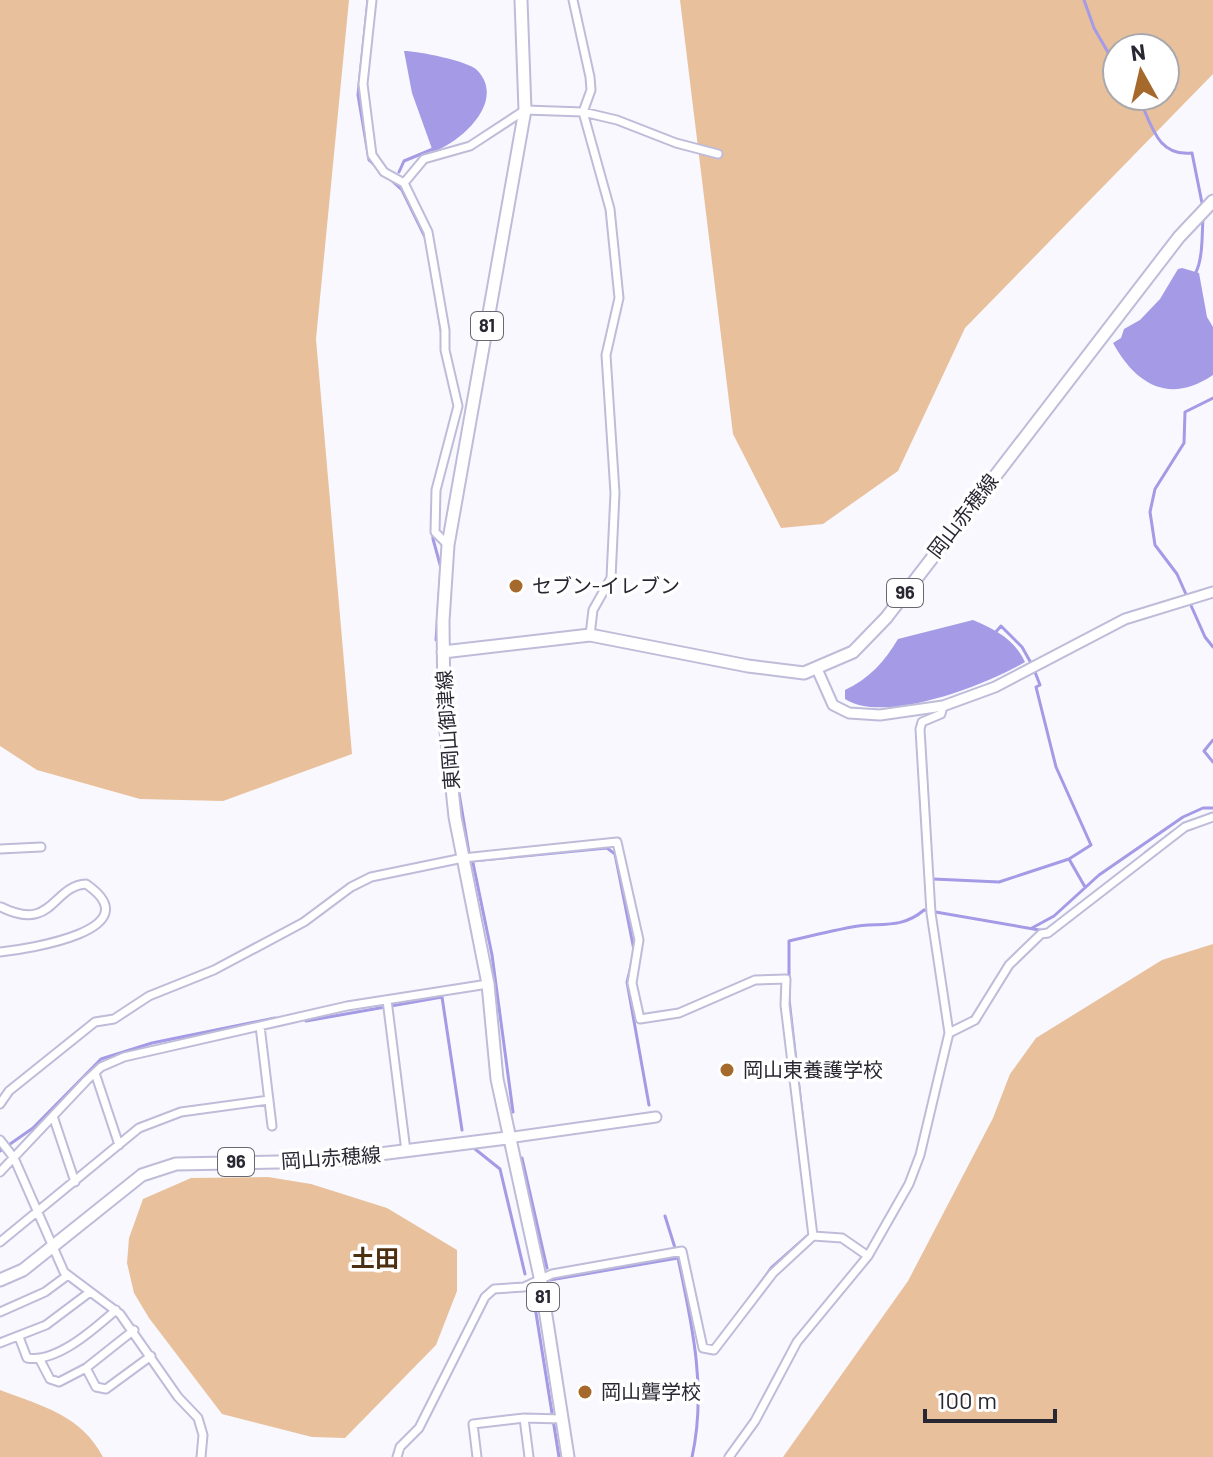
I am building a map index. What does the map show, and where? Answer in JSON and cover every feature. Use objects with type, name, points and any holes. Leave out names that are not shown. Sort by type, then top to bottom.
[{"type":"main road","name":"東岡山御津線","points":[[521,0],[525,110],[448,545],[443,652],[446,746],[463,858],[488,984],[497,1079],[507,1138],[540,1277],[555,1419],[568,1457]]},
{"type":"main road","name":"岡山赤穂線","points":[[443,652],[590,635],[791,672],[817,669],[853,652],[869,639],[1179,237],[1213,201]]},
{"type":"main road","name":"岡山赤穂線","points":[[0,1280],[23,1270],[142,1175],[176,1164],[324,1161],[507,1138]]},
{"type":"street","points":[[372,0],[363,84],[372,155],[384,172],[404,183],[431,243],[445,330],[445,350],[458,406],[436,490],[435,532],[448,545]]},
{"type":"street","points":[[573,0],[591,90],[583,112],[610,209],[619,298],[606,355],[615,493],[611,578],[593,610],[590,635]]},
{"type":"street","points":[[404,183],[424,159],[470,146],[525,110],[583,112],[617,120],[718,154]]},
{"type":"street","points":[[817,669],[833,705],[849,713],[880,715],[943,706],[995,687],[1125,619],[1213,592]]},
{"type":"street","points":[[729,1457],[755,1421],[797,1342],[868,1256],[909,1184],[920,1155],[949,1033],[931,912],[920,729],[922,722],[941,714],[943,706]]},
{"type":"street","points":[[949,1033],[975,1020],[1009,965],[1041,934],[1048,933],[1185,827],[1213,817]]},
{"type":"street","points":[[0,1104],[9,1091],[95,1022],[114,1019],[149,996],[214,970],[304,922],[351,887],[371,877],[463,858],[617,842],[639,940],[632,983],[640,1019],[679,1013],[755,980],[786,979],[785,1005],[813,1236]]},
{"type":"street","points":[[0,849],[41,847]]},
{"type":"street","points":[[0,952],[78,937],[104,915],[106,908],[103,899],[86,884],[73,887],[45,912],[22,915],[1,907]]},
{"type":"street","points":[[0,1172],[95,1073],[124,1057],[260,1026],[488,984]]},
{"type":"street","points":[[388,1003],[406,1151]]},
{"type":"street","points":[[260,1026],[272,1126]]},
{"type":"street","points":[[95,1073],[119,1145]]},
{"type":"street","points":[[0,1242],[37,1215],[139,1128],[181,1112],[269,1100]]},
{"type":"street","points":[[53,1116],[75,1182]]},
{"type":"street","points":[[507,1138],[656,1117]]},
{"type":"street","points":[[4,1143],[14,1158],[51,1248],[68,1275],[116,1310],[134,1330],[178,1397],[198,1418],[203,1435],[201,1457]]},
{"type":"street","points":[[397,1457],[400,1447],[419,1428],[485,1297],[494,1289],[524,1287],[540,1277],[682,1251],[703,1348],[707,1351],[718,1348],[773,1273],[813,1236]]},
{"type":"street","points":[[813,1236],[852,1242],[868,1256]]},
{"type":"street","points":[[0,1312],[45,1292],[68,1275]]},
{"type":"street","points":[[0,1343],[46,1325],[90,1292]]},
{"type":"street","points":[[19,1337],[27,1358],[40,1360],[73,1343],[116,1310]]},
{"type":"street","points":[[40,1360],[50,1379],[59,1382],[86,1368],[134,1330]]},
{"type":"street","points":[[86,1368],[96,1387],[106,1389],[151,1356]]},
{"type":"street","points":[[477,1457],[473,1424],[524,1418],[555,1419]]},
{"type":"street","points":[[524,1418],[529,1457]]},
{"type":"shaded area","points":[[0,0],[349,0],[316,339],[352,754],[223,801],[140,799],[37,770],[0,746]]},
{"type":"shaded area","points":[[680,0],[1213,0],[1213,74],[1181,107],[1181,32],[1101,32],[1101,112],[1176,112],[965,328],[898,471],[823,524],[781,528],[733,434]]},
{"type":"shaded area","points":[[404,51],[464,63],[477,70],[485,82],[487,94],[477,119],[456,139],[433,152],[412,93]]},
{"type":"shaded area","points":[[1178,269],[1199,273],[1207,317],[1213,327],[1213,375],[1197,384],[1169,389],[1144,380],[1122,358],[1113,343],[1121,338],[1124,329],[1140,320],[1160,299]]},
{"type":"shaded area","points":[[973,620],[1004,636],[1025,662],[962,690],[910,705],[863,706],[845,699],[845,690],[876,669],[898,639]]},
{"type":"shaded area","points":[[1213,944],[1213,1457],[783,1457],[908,1281],[993,1118],[1010,1074],[1036,1038],[1162,960]]},
{"type":"shaded area","points":[[268,1177],[311,1184],[387,1208],[457,1250],[457,1291],[436,1345],[345,1438],[312,1437],[222,1414],[149,1318],[134,1293],[127,1263],[129,1238],[143,1199],[191,1178]]},
{"type":"shaded area","points":[[0,1390],[45,1407],[72,1422],[84,1431],[103,1457],[0,1457]]},
{"type":"waterway","points":[[368,0],[358,95],[369,160],[402,190],[425,237]]},
{"type":"waterway","points":[[1084,0],[1101,40]]},
{"type":"waterway","points":[[1145,112],[1163,144],[1180,153],[1192,153],[1202,203]]},
{"type":"waterway","points":[[399,172],[404,161],[433,149]]},
{"type":"waterway","points":[[1196,272],[1201,253],[1203,217]]},
{"type":"waterway","points":[[432,272],[442,336]]},
{"type":"waterway","points":[[1213,398],[1185,412],[1184,443],[1155,489],[1150,512],[1155,545],[1177,574],[1205,637],[1213,647]]},
{"type":"waterway","points":[[433,490],[433,539],[441,568],[436,640]]},
{"type":"waterway","points":[[994,634],[1001,626],[1022,647],[1031,663]]},
{"type":"waterway","points":[[1035,672],[1056,767],[1091,845],[1069,859],[1085,887]]},
{"type":"waterway","points":[[450,726],[453,694]]},
{"type":"waterway","points":[[1213,740],[1204,751],[1213,762]]},
{"type":"waterway","points":[[455,769],[469,853]]},
{"type":"waterway","points":[[1032,928],[1054,916],[1099,875],[1183,817],[1203,808],[1213,808]]},
{"type":"waterway","points":[[1183,825],[1213,814]]},
{"type":"waterway","points":[[1145,853],[1174,831]]},
{"type":"waterway","points":[[472,861],[607,848],[615,854],[634,950]]},
{"type":"waterway","points":[[933,879],[999,882],[1069,859]]},
{"type":"waterway","points":[[473,863],[492,955],[513,1112]]},
{"type":"waterway","points":[[1064,917],[1127,868]]},
{"type":"waterway","points":[[815,1229],[789,999],[789,941],[852,927],[898,923],[924,910],[1045,931]]},
{"type":"waterway","points":[[632,962],[627,982],[649,1105]]},
{"type":"waterway","points":[[306,1021],[442,997],[462,1130]]},
{"type":"waterway","points":[[0,1151],[33,1128],[101,1059],[152,1043],[275,1018]]},
{"type":"waterway","points":[[475,1149],[500,1169],[525,1274]]},
{"type":"waterway","points":[[522,1158],[547,1268]]},
{"type":"waterway","points":[[665,1216],[676,1251]]},
{"type":"waterway","points":[[748,1300],[772,1267],[807,1236]]},
{"type":"waterway","points":[[550,1280],[678,1258],[693,1332],[698,1382],[692,1457]]},
{"type":"waterway","points":[[532,1288],[559,1457]]},
{"type":"place","name":"セブン-イレブン","points":[[516,586]]},
{"type":"place","name":"岡山東養護学校","points":[[727,1070]]},
{"type":"place","name":"岡山聾学校","points":[[585,1392]]},
{"type":"district","name":"土田","points":[[375,1259]]}]
